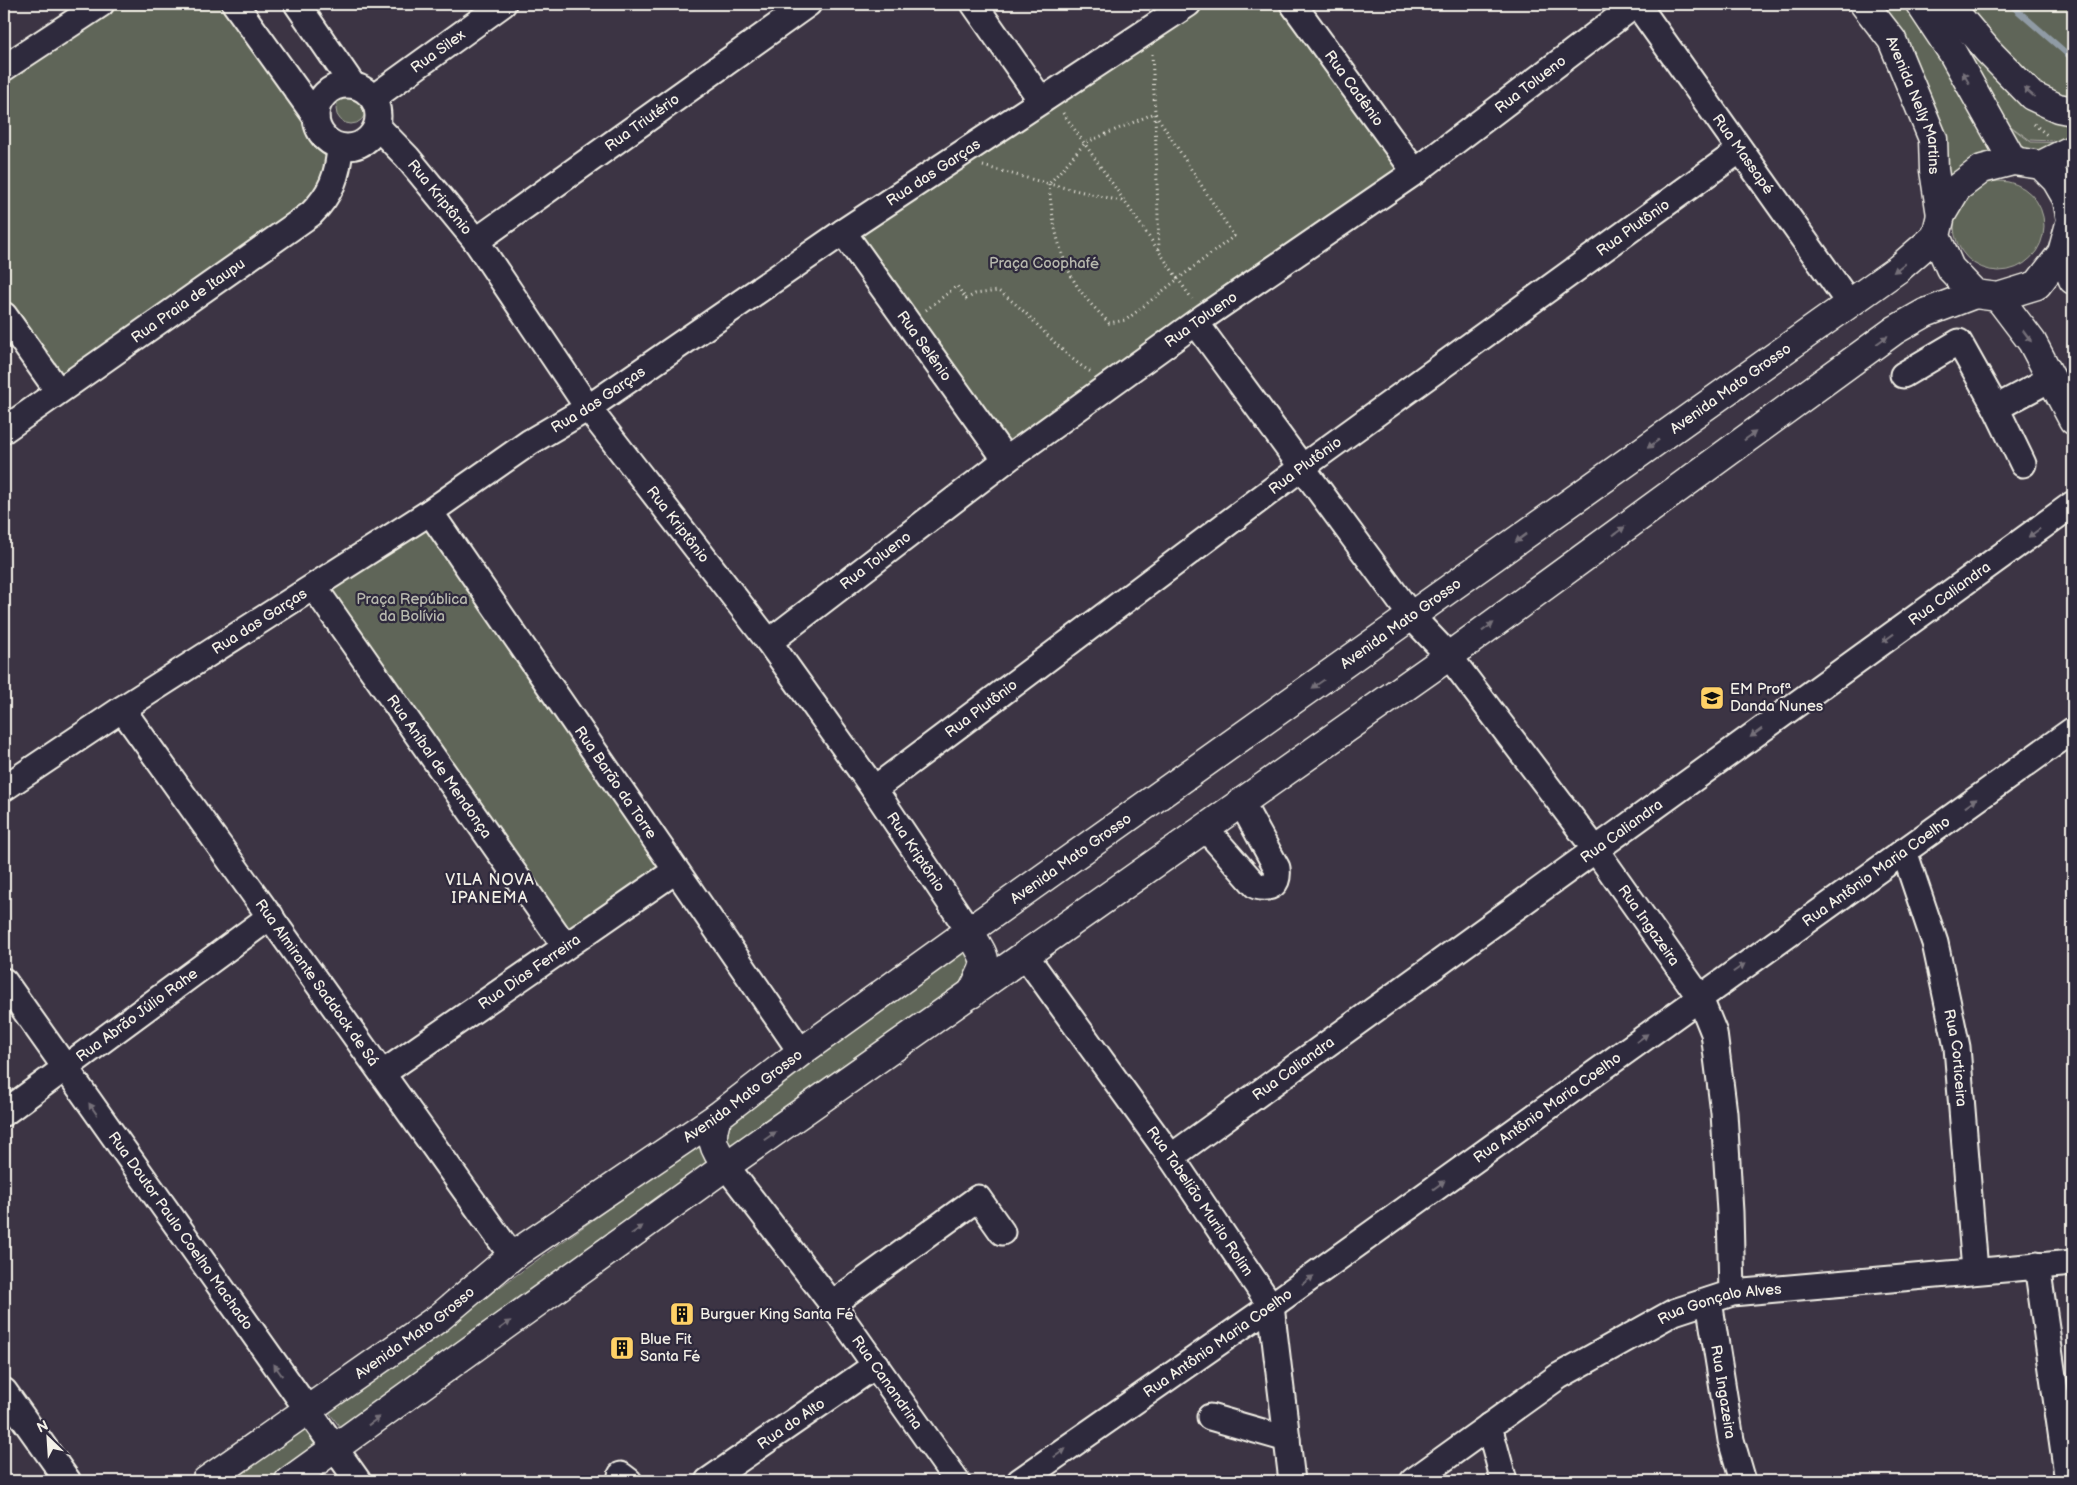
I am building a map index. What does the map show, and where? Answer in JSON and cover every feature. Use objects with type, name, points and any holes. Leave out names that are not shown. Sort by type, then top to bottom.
[{"type":"main road","name":"Avenida Nelly Martins","points":[[1864,4],[1892,40],[1933,139],[1939,226]]},
{"type":"main road","points":[[1920,4],[1956,61],[2013,161]]},
{"type":"main road","points":[[1948,4],[1988,51],[2032,96],[2058,108],[2073,111]]},
{"type":"main road","points":[[2073,149],[2041,165],[2013,161],[1982,170],[1957,188],[1939,226],[1950,268],[1986,295],[2032,342],[2073,420]]},
{"type":"main road","points":[[289,1481],[335,1450],[726,1166],[1448,656],[1895,330],[1925,313],[1986,295],[2037,285],[2062,253],[2072,219],[2066,199],[2056,180],[2041,165]]},
{"type":"main road","name":"Avenida Mato Grosso","points":[[206,1481],[440,1317],[512,1256],[717,1117],[801,1052],[969,931],[1898,269],[1939,226]]},
{"type":"main road","points":[[2062,253],[2073,280]]},
{"type":"main road","points":[[969,931],[985,958],[986,964],[971,994]]},
{"type":"main road","points":[[717,1117],[712,1138],[714,1148],[726,1166]]},
{"type":"street","points":[[4,68],[101,4]]},
{"type":"street","points":[[235,4],[316,117]]},
{"type":"street","points":[[297,4],[352,84]]},
{"type":"street","name":"Rua Silex","points":[[373,98],[503,4]]},
{"type":"street","name":"Rua Triutério","points":[[476,241],[808,4]]},
{"type":"street","points":[[974,4],[1045,98]]},
{"type":"street","name":"Rua das Garças","points":[[4,788],[122,709],[430,512],[530,442],[588,408],[843,232],[1188,4]]},
{"type":"street","name":"Rua Cadênio","points":[[1293,4],[1415,172]]},
{"type":"street","name":"Rua Tolueno","points":[[769,642],[1006,460],[1200,320],[1415,172],[1636,4]]},
{"type":"street","name":"Rua Massapé","points":[[1636,4],[1849,303]]},
{"type":"street","points":[[338,84],[352,84],[364,89],[373,98],[378,114],[377,126],[365,141],[353,147],[340,147],[333,145],[318,131],[316,117],[320,97],[338,84]]},
{"type":"street","name":"Rua Kriptônio","points":[[377,126],[407,157],[476,241],[588,408],[769,642],[874,789],[969,931]]},
{"type":"street","name":"Rua Praia de Itaupu","points":[[4,430],[311,214],[325,200],[338,170],[340,147]]},
{"type":"street","name":"Rua Plutônio","points":[[874,789],[1301,468],[1740,150]]},
{"type":"street","name":"Rua Selênio","points":[[843,232],[1006,460]]},
{"type":"street","points":[[4,315],[58,391]]},
{"type":"street","name":"Rua Ingazeira","points":[[1200,320],[1301,468],[1412,617],[1448,656],[1595,849],[1700,996],[1714,1033],[1724,1114],[1730,1212],[1732,1293]]},
{"type":"street","points":[[1903,375],[1959,342],[1996,408],[2023,464]]},
{"type":"street","points":[[1996,408],[2052,378]]},
{"type":"street","name":"Rua Caliandra","points":[[1171,1157],[2073,504]]},
{"type":"street","name":"Rua Barão da Torre","points":[[430,512],[801,1052]]},
{"type":"street","name":"Rua Aníbal de Mendonça","points":[[314,587],[565,946]]},
{"type":"street","name":"Rua Almirante Saddock de Sá","points":[[122,709],[512,1256]]},
{"type":"street","name":"Rua Antônio Maria Coelho","points":[[1020,1481],[1271,1306],[1700,996],[2073,730]]},
{"type":"street","points":[[1205,828],[1256,886],[1266,889],[1274,886],[1279,878],[1277,868],[1242,802]]},
{"type":"street","name":"Rua Corticeira","points":[[1904,851],[1935,943],[1957,1047],[1975,1271]]},
{"type":"street","name":"Rua Dias Ferreira","points":[[383,1073],[675,871]]},
{"type":"street","name":"Rua Abrão Júlio Rahe","points":[[4,1113],[65,1070],[271,916]]},
{"type":"street","name":"Rua Tabelião Murilo Rolim","points":[[1025,955],[1171,1157],[1271,1306],[1292,1481]]},
{"type":"street","name":"Rua Doutor Paulo Coelho Machado","points":[[4,981],[65,1070],[358,1481]]},
{"type":"street","name":"Rua Canandrina","points":[[726,1166],[832,1304],[957,1481]]},
{"type":"street","points":[[832,1304],[978,1198],[1002,1232]]},
{"type":"street","name":"Rua Gonçalo Alves","points":[[1413,1481],[1559,1376],[1674,1312],[1732,1293],[2073,1263]]},
{"type":"street","points":[[2037,1265],[2068,1481]]},
{"type":"street","name":"Rua Ingazeira","points":[[1709,1301],[1731,1440],[1743,1481]]},
{"type":"street","name":"Rua do Alto","points":[[708,1481],[876,1365]]},
{"type":"street","points":[[4,1390],[68,1481]]},
{"type":"street","points":[[1210,1417],[1287,1439]]},
{"type":"street","points":[[1489,1426],[1504,1481]]},
{"type":"path","points":[[1151,28],[1159,252]]},
{"type":"path","points":[[1045,98],[1085,143],[1178,279],[1200,320]]},
{"type":"path","points":[[1155,113],[1234,236],[1126,320],[1109,322],[1084,296],[1064,258],[1051,213],[1049,184],[1085,143],[1155,113]]},
{"type":"path","points":[[954,158],[1049,184],[1125,202]]},
{"type":"path","points":[[908,324],[957,286],[966,299],[975,294],[998,290],[1019,306],[1077,364],[1110,385]]},
{"type":"green space","points":[[101,4],[235,4],[316,117],[318,131],[333,145],[325,200],[58,391],[4,315],[4,68]]},
{"type":"green space","name":"Praça Coophafé","points":[[1188,4],[1293,4],[1415,172],[1006,460],[843,232]]},
{"type":"green space","points":[[1876,4],[2073,4],[2073,142],[2030,140],[1991,112],[2031,142],[2072,143],[2066,153],[2029,150],[2000,151],[1973,162],[1943,185]]},
{"type":"green space","points":[[351,94],[361,99],[366,109],[361,119],[351,124],[341,119],[336,109],[341,99]]},
{"type":"green space","points":[[1999,181],[2016,185],[2031,194],[2040,209],[2044,226],[2040,243],[2031,258],[2016,267],[1999,271],[1982,267],[1967,258],[1958,243],[1954,226],[1958,209],[1967,194],[1982,185]]},
{"type":"green space","name":"Praça República da Bolívia","points":[[430,512],[675,871],[565,946],[314,587]]},
{"type":"green space","points":[[981,940],[999,965],[343,1431],[328,1411]]},
{"type":"green space","points":[[323,1414],[340,1436],[275,1481],[230,1481]]},
{"type":"waterway","points":[[2010,4],[2073,59]]},
{"type":"place","name":"EM Profª Danda Nunes","points":[[1712,698]]},
{"type":"place","name":"Burguer King Santa Fé","points":[[682,1314]]},
{"type":"place","name":"Blue Fit Santa Fé","points":[[622,1348]]},
{"type":"district","name":"VILA NOVA IPANEMA","points":[[490,888]]}]
